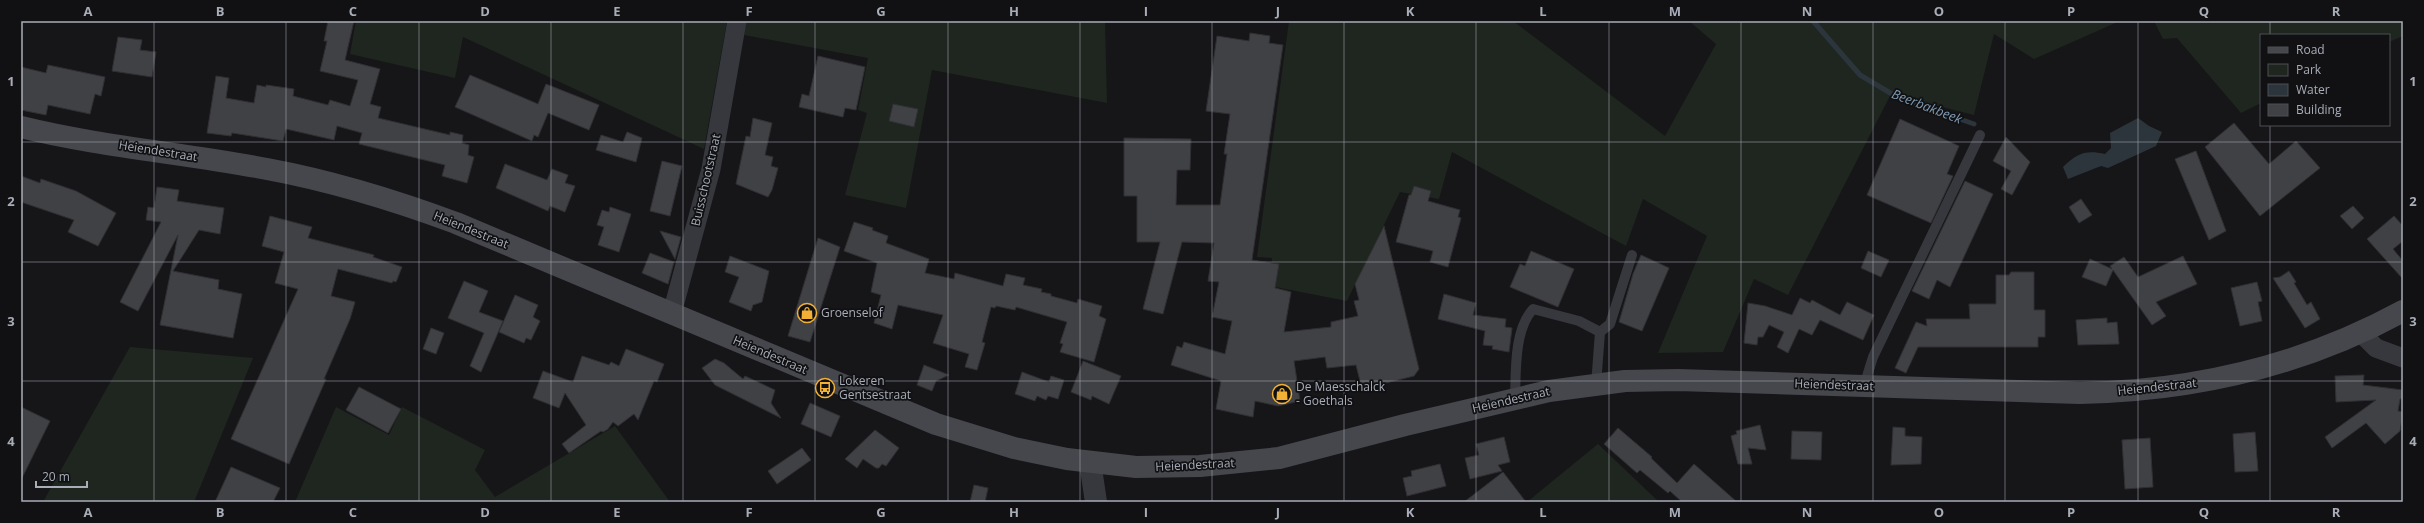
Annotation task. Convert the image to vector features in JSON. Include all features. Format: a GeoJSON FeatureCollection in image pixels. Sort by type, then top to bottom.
{"type":"FeatureCollection","features":[{"type":"Feature","properties":{"kind":"main road","name":"Heiendestraat"},"geometry":{"type":"LineString","coordinates":[[21,127],[83,140],[266,168],[397,201],[456,223],[936,424],[1014,448],[1090,462],[1136,467],[1200,466],[1278,458],[1549,391],[1624,381],[1678,380],[2025,392],[2133,392],[2228,377],[2280,364],[2361,333],[2403,312]]}},
{"type":"Feature","properties":{"kind":"street","name":"Buisschootstraat"},"geometry":{"type":"LineString","coordinates":[[672,313],[711,169],[737,21]]}},
{"type":"Feature","properties":{"kind":"street"},"geometry":{"type":"LineString","coordinates":[[2361,333],[2376,348],[2403,358]]}},
{"type":"Feature","properties":{"kind":"street"},"geometry":{"type":"LineString","coordinates":[[1090,462],[1096,502]]}},
{"type":"Feature","properties":{"kind":"lane"},"geometry":{"type":"LineString","coordinates":[[1864,386],[1873,357],[1980,135]]}},
{"type":"Feature","properties":{"kind":"lane"},"geometry":{"type":"LineString","coordinates":[[1596,384],[1600,332],[1610,324],[1632,255]]}},
{"type":"Feature","properties":{"kind":"lane"},"geometry":{"type":"LineString","coordinates":[[1515,399],[1516,365],[1525,318],[1533,309],[1579,321],[1600,332]]}},
{"type":"Feature","properties":{"kind":"green space"},"geometry":{"type":"Polygon","coordinates":[[[356,21],[727,21],[704,149],[463,37],[455,78],[350,54],[356,21]]]}},
{"type":"Feature","properties":{"kind":"green space"},"geometry":{"type":"Polygon","coordinates":[[[746,21],[1105,21],[1107,103],[932,70],[906,208],[845,195],[867,113],[858,110],[868,58],[744,35],[746,21]]]}},
{"type":"Feature","properties":{"kind":"green space"},"geometry":{"type":"Polygon","coordinates":[[[1289,21],[1513,21],[1665,136],[1716,44],[1689,21],[2120,21],[2034,59],[1994,34],[1974,115],[1891,94],[1788,295],[1754,279],[1723,352],[1658,353],[1707,236],[1643,199],[1626,246],[1452,152],[1439,199],[1400,192],[1347,301],[1270,286],[1272,258],[1257,257],[1289,21]]]}},
{"type":"Feature","properties":{"kind":"green space"},"geometry":{"type":"Polygon","coordinates":[[[2154,21],[2403,21],[2403,36],[2390,42],[2390,34],[2260,34],[2260,104],[2241,113],[2177,38],[2163,39],[2154,21]]]}},
{"type":"Feature","properties":{"kind":"green space"},"geometry":{"type":"Polygon","coordinates":[[[130,347],[253,358],[194,502],[43,502],[130,347]]]}},
{"type":"Feature","properties":{"kind":"green space"},"geometry":{"type":"Polygon","coordinates":[[[336,407],[389,435],[402,407],[485,450],[475,470],[495,497],[615,426],[670,502],[295,502],[336,407]]]}},
{"type":"Feature","properties":{"kind":"green space"},"geometry":{"type":"Polygon","coordinates":[[[1598,444],[1659,502],[1527,502],[1598,444]]]}},
{"type":"Feature","properties":{"kind":"water"},"geometry":{"type":"Polygon","coordinates":[[[2138,118],[2149,126],[2162,132],[2156,146],[2108,168],[2101,166],[2068,179],[2063,167],[2068,162],[2082,154],[2092,152],[2105,154],[2111,148],[2110,133],[2138,118]]]}},
{"type":"Feature","properties":{"kind":"building"},"geometry":{"type":"Polygon","coordinates":[[[328,21],[354,21],[345,60],[380,69],[370,104],[381,107],[378,118],[450,135],[450,132],[463,135],[462,143],[469,145],[468,155],[474,157],[467,183],[442,176],[445,165],[359,144],[362,133],[337,126],[334,140],[286,129],[283,141],[232,133],[231,136],[207,133],[216,76],[229,78],[226,98],[254,103],[257,85],[266,87],[266,85],[294,89],[293,96],[328,105],[330,100],[350,106],[358,80],[320,71],[327,41],[324,41],[328,21]]]}},
{"type":"Feature","properties":{"kind":"building"},"geometry":{"type":"Polygon","coordinates":[[[1250,33],[1270,36],[1269,43],[1283,45],[1252,260],[1279,264],[1275,288],[1291,292],[1284,332],[1331,327],[1331,322],[1358,316],[1354,301],[1359,300],[1355,284],[1384,226],[1419,369],[1414,376],[1362,389],[1356,365],[1327,368],[1325,357],[1294,361],[1300,401],[1278,406],[1255,401],[1253,417],[1216,409],[1221,381],[1171,365],[1177,346],[1182,348],[1184,342],[1225,354],[1232,321],[1212,317],[1219,282],[1208,281],[1214,243],[1182,242],[1163,314],[1143,309],[1160,242],[1137,242],[1137,196],[1124,196],[1124,138],[1191,139],[1190,170],[1177,170],[1176,205],[1220,205],[1227,154],[1224,154],[1230,114],[1206,111],[1217,36],[1249,41],[1250,33]]]}},
{"type":"Feature","properties":{"kind":"building"},"geometry":{"type":"Polygon","coordinates":[[[118,37],[142,40],[140,50],[156,52],[152,77],[112,71],[118,37]]]}},
{"type":"Feature","properties":{"kind":"building"},"geometry":{"type":"Polygon","coordinates":[[[818,56],[865,67],[856,110],[845,108],[843,117],[799,107],[802,94],[809,96],[818,56]]]}},
{"type":"Feature","properties":{"kind":"building"},"geometry":{"type":"Polygon","coordinates":[[[48,65],[105,77],[101,96],[95,94],[90,114],[48,105],[46,115],[21,110],[21,67],[46,73],[48,65]]]}},
{"type":"Feature","properties":{"kind":"building"},"geometry":{"type":"Polygon","coordinates":[[[470,75],[538,104],[546,84],[599,105],[589,130],[548,113],[538,137],[534,135],[532,141],[455,107],[470,75]]]}},
{"type":"Feature","properties":{"kind":"building"},"geometry":{"type":"Polygon","coordinates":[[[893,104],[918,109],[914,127],[889,121],[893,104]]]}},
{"type":"Feature","properties":{"kind":"building"},"geometry":{"type":"Polygon","coordinates":[[[753,118],[772,123],[765,155],[773,157],[771,166],[778,168],[772,190],[768,197],[736,184],[746,136],[750,137],[753,118]]]}},
{"type":"Feature","properties":{"kind":"building"},"geometry":{"type":"Polygon","coordinates":[[[1900,119],[1959,146],[1947,174],[1953,176],[1931,223],[1867,195],[1900,119]]]}},
{"type":"Feature","properties":{"kind":"building"},"geometry":{"type":"Polygon","coordinates":[[[2234,123],[2269,164],[2296,141],[2320,168],[2260,216],[2205,147],[2234,123]]]}},
{"type":"Feature","properties":{"kind":"building"},"geometry":{"type":"Polygon","coordinates":[[[627,132],[642,138],[636,162],[596,150],[601,135],[623,142],[627,132]]]}},
{"type":"Feature","properties":{"kind":"building"},"geometry":{"type":"Polygon","coordinates":[[[2006,137],[2030,162],[2012,195],[2001,189],[2011,171],[1993,161],[2006,137]]]}},
{"type":"Feature","properties":{"kind":"building"},"geometry":{"type":"Polygon","coordinates":[[[2196,151],[2226,231],[2209,240],[2175,159],[2196,151]]]}},
{"type":"Feature","properties":{"kind":"building"},"geometry":{"type":"Polygon","coordinates":[[[662,161],[682,166],[670,216],[650,211],[662,161]]]}},
{"type":"Feature","properties":{"kind":"building"},"geometry":{"type":"Polygon","coordinates":[[[505,164],[547,180],[552,169],[568,175],[565,183],[575,186],[565,212],[550,206],[548,211],[496,188],[505,164]]]}},
{"type":"Feature","properties":{"kind":"building"},"geometry":{"type":"Polygon","coordinates":[[[21,176],[40,183],[41,179],[76,191],[116,213],[98,246],[68,232],[74,220],[21,202],[21,176]]]}},
{"type":"Feature","properties":{"kind":"building"},"geometry":{"type":"Polygon","coordinates":[[[1965,181],[1993,194],[1950,287],[1937,280],[1929,299],[1912,291],[1965,181]]]}},
{"type":"Feature","properties":{"kind":"building"},"geometry":{"type":"Polygon","coordinates":[[[1414,186],[1431,191],[1428,201],[1460,210],[1458,217],[1461,218],[1448,267],[1430,262],[1433,251],[1396,242],[1409,195],[1411,195],[1414,186]]]}},
{"type":"Feature","properties":{"kind":"building"},"geometry":{"type":"Polygon","coordinates":[[[157,187],[179,190],[177,201],[224,208],[220,234],[199,230],[173,271],[219,280],[218,289],[242,294],[233,338],[160,325],[178,235],[138,311],[120,302],[161,222],[146,220],[148,207],[154,208],[157,187]]]}},
{"type":"Feature","properties":{"kind":"building"},"geometry":{"type":"Polygon","coordinates":[[[2081,199],[2092,215],[2079,223],[2069,207],[2081,199]]]}},
{"type":"Feature","properties":{"kind":"building"},"geometry":{"type":"Polygon","coordinates":[[[2353,206],[2364,218],[2352,229],[2340,216],[2353,206]]]}},
{"type":"Feature","properties":{"kind":"building"},"geometry":{"type":"Polygon","coordinates":[[[610,207],[631,214],[619,252],[598,245],[604,227],[597,225],[602,210],[609,212],[610,207]]]}},
{"type":"Feature","properties":{"kind":"building"},"geometry":{"type":"Polygon","coordinates":[[[270,216],[312,227],[308,238],[374,255],[373,257],[402,267],[396,282],[393,281],[392,283],[338,269],[331,296],[355,302],[350,319],[324,379],[326,379],[289,464],[231,439],[298,289],[275,283],[284,252],[262,246],[270,216]]]}},
{"type":"Feature","properties":{"kind":"building"},"geometry":{"type":"Polygon","coordinates":[[[2394,216],[2403,226],[2403,241],[2393,249],[2403,261],[2402,278],[2367,239],[2394,216]]]}},
{"type":"Feature","properties":{"kind":"building"},"geometry":{"type":"Polygon","coordinates":[[[854,222],[873,228],[872,230],[888,236],[886,243],[929,259],[925,273],[954,279],[955,273],[1003,286],[1006,274],[1025,278],[1023,285],[1042,289],[1041,292],[1051,294],[1051,296],[1077,303],[1078,299],[1102,306],[1099,316],[1106,319],[1094,362],[1060,352],[1063,344],[1060,343],[1067,322],[1016,307],[1015,310],[996,306],[995,308],[991,307],[982,342],[985,343],[977,370],[965,367],[969,354],[933,343],[943,315],[898,305],[892,329],[874,323],[881,295],[871,292],[877,263],[844,251],[854,222]]]}},
{"type":"Feature","properties":{"kind":"building"},"geometry":{"type":"Polygon","coordinates":[[[660,231],[681,237],[675,259],[660,231]]]}},
{"type":"Feature","properties":{"kind":"building","name":"Groenselof"},"geometry":{"type":"Polygon","coordinates":[[[818,238],[840,247],[810,342],[788,336],[818,238]]]}},
{"type":"Feature","properties":{"kind":"building"},"geometry":{"type":"Polygon","coordinates":[[[1531,251],[1574,269],[1558,307],[1510,287],[1520,264],[1525,266],[1531,251]]]}},
{"type":"Feature","properties":{"kind":"building"},"geometry":{"type":"Polygon","coordinates":[[[1868,251],[1889,260],[1881,277],[1861,268],[1868,251]]]}},
{"type":"Feature","properties":{"kind":"building"},"geometry":{"type":"Polygon","coordinates":[[[650,253],[674,262],[668,284],[642,273],[650,253]]]}},
{"type":"Feature","properties":{"kind":"building"},"geometry":{"type":"Polygon","coordinates":[[[1641,255],[1669,268],[1642,331],[1619,322],[1633,274],[1641,255]]]}},
{"type":"Feature","properties":{"kind":"building"},"geometry":{"type":"Polygon","coordinates":[[[730,256],[769,271],[762,302],[753,305],[751,311],[729,302],[739,277],[725,272],[730,256]]]}},
{"type":"Feature","properties":{"kind":"building"},"geometry":{"type":"Polygon","coordinates":[[[2183,256],[2197,284],[2156,302],[2166,316],[2152,325],[2113,270],[2106,286],[2082,277],[2090,259],[2112,269],[2110,266],[2124,257],[2138,277],[2183,256]]]}},
{"type":"Feature","properties":{"kind":"building"},"geometry":{"type":"Polygon","coordinates":[[[2289,271],[2307,305],[2311,302],[2320,319],[2305,328],[2273,278],[2280,277],[2289,271]]]}},
{"type":"Feature","properties":{"kind":"building"},"geometry":{"type":"Polygon","coordinates":[[[2011,272],[2034,272],[2034,310],[2045,310],[2045,337],[2038,337],[2038,347],[1918,347],[1906,373],[1895,368],[1916,322],[1927,326],[1926,319],[1970,319],[1969,304],[1996,304],[1996,275],[2009,275],[2011,272]]]}},
{"type":"Feature","properties":{"kind":"building"},"geometry":{"type":"Polygon","coordinates":[[[464,281],[488,291],[479,312],[503,321],[481,372],[470,366],[484,333],[448,318],[464,281]]]}},
{"type":"Feature","properties":{"kind":"building"},"geometry":{"type":"Polygon","coordinates":[[[2257,282],[2262,301],[2258,302],[2262,321],[2240,326],[2231,288],[2257,282]]]}},
{"type":"Feature","properties":{"kind":"building"},"geometry":{"type":"Polygon","coordinates":[[[1444,294],[1476,303],[1473,315],[1506,319],[1505,327],[1512,328],[1509,352],[1492,349],[1493,346],[1483,345],[1485,331],[1438,319],[1444,294]]]}},
{"type":"Feature","properties":{"kind":"building"},"geometry":{"type":"Polygon","coordinates":[[[515,295],[538,305],[533,317],[540,321],[531,340],[526,338],[524,343],[499,332],[515,295]]]}},
{"type":"Feature","properties":{"kind":"building"},"geometry":{"type":"Polygon","coordinates":[[[1800,298],[1810,303],[1812,300],[1840,315],[1847,302],[1874,315],[1863,340],[1820,320],[1812,335],[1799,329],[1788,353],[1777,347],[1784,332],[1769,325],[1763,337],[1758,337],[1757,345],[1744,343],[1748,303],[1765,306],[1792,315],[1800,298]]]}},
{"type":"Feature","properties":{"kind":"building"},"geometry":{"type":"Polygon","coordinates":[[[2107,318],[2107,323],[2117,322],[2119,344],[2078,345],[2076,320],[2107,318]]]}},
{"type":"Feature","properties":{"kind":"building"},"geometry":{"type":"Polygon","coordinates":[[[431,328],[444,333],[436,354],[423,349],[431,328]]]}},
{"type":"Feature","properties":{"kind":"building"},"geometry":{"type":"Polygon","coordinates":[[[626,349],[664,364],[657,382],[654,381],[638,420],[634,414],[618,426],[613,422],[608,429],[603,432],[601,431],[569,453],[562,444],[586,425],[565,393],[559,408],[533,398],[543,371],[573,382],[582,356],[609,365],[611,362],[619,366],[626,349]]]}},
{"type":"Feature","properties":{"kind":"building"},"geometry":{"type":"Polygon","coordinates":[[[715,359],[724,363],[743,379],[745,376],[775,390],[771,403],[781,418],[715,385],[702,368],[715,359]]]}},
{"type":"Feature","properties":{"kind":"building"},"geometry":{"type":"Polygon","coordinates":[[[1083,361],[1121,376],[1109,404],[1092,396],[1091,400],[1071,392],[1083,361]]]}},
{"type":"Feature","properties":{"kind":"building"},"geometry":{"type":"Polygon","coordinates":[[[924,365],[949,375],[936,381],[932,391],[917,385],[924,365]]]}},
{"type":"Feature","properties":{"kind":"building"},"geometry":{"type":"Polygon","coordinates":[[[1022,372],[1049,382],[1051,376],[1064,380],[1058,399],[1048,396],[1046,400],[1037,396],[1035,401],[1015,394],[1022,372]]]}},
{"type":"Feature","properties":{"kind":"building"},"geometry":{"type":"Polygon","coordinates":[[[2364,375],[2363,385],[2403,390],[2403,398],[2400,399],[2398,411],[2403,412],[2400,431],[2385,444],[2366,423],[2332,448],[2325,437],[2376,400],[2336,402],[2335,376],[2364,375]]]}},
{"type":"Feature","properties":{"kind":"building"},"geometry":{"type":"Polygon","coordinates":[[[359,387],[401,409],[388,433],[346,410],[359,387]]]}},
{"type":"Feature","properties":{"kind":"building"},"geometry":{"type":"Polygon","coordinates":[[[810,403],[840,416],[831,437],[801,424],[810,403]]]}},
{"type":"Feature","properties":{"kind":"building"},"geometry":{"type":"Polygon","coordinates":[[[21,407],[50,421],[21,480],[21,407]]]}},
{"type":"Feature","properties":{"kind":"building"},"geometry":{"type":"Polygon","coordinates":[[[1760,425],[1766,450],[1748,448],[1752,464],[1738,464],[1731,436],[1737,434],[1736,431],[1760,425]]]}},
{"type":"Feature","properties":{"kind":"building"},"geometry":{"type":"Polygon","coordinates":[[[1893,427],[1905,428],[1905,436],[1922,437],[1921,464],[1891,465],[1893,427]]]}},
{"type":"Feature","properties":{"kind":"building"},"geometry":{"type":"Polygon","coordinates":[[[1618,428],[1652,457],[1651,458],[1677,483],[1694,464],[1737,502],[1682,502],[1670,491],[1668,493],[1640,470],[1637,473],[1604,444],[1618,428]]]}},
{"type":"Feature","properties":{"kind":"building"},"geometry":{"type":"Polygon","coordinates":[[[875,430],[899,448],[886,466],[882,464],[879,468],[876,468],[863,459],[857,468],[845,459],[875,430]]]}},
{"type":"Feature","properties":{"kind":"building"},"geometry":{"type":"Polygon","coordinates":[[[1792,431],[1822,432],[1821,460],[1791,459],[1792,431]]]}},
{"type":"Feature","properties":{"kind":"building"},"geometry":{"type":"Polygon","coordinates":[[[2255,432],[2258,471],[2235,472],[2233,434],[2255,432]]]}},
{"type":"Feature","properties":{"kind":"building"},"geometry":{"type":"Polygon","coordinates":[[[1504,437],[1510,462],[1498,465],[1502,471],[1470,479],[1465,458],[1479,455],[1476,444],[1504,437]]]}},
{"type":"Feature","properties":{"kind":"building"},"geometry":{"type":"Polygon","coordinates":[[[2150,438],[2153,487],[2125,489],[2122,440],[2150,438]]]}},
{"type":"Feature","properties":{"kind":"building"},"geometry":{"type":"Polygon","coordinates":[[[802,448],[811,460],[777,484],[768,471],[802,448]]]}},
{"type":"Feature","properties":{"kind":"building"},"geometry":{"type":"Polygon","coordinates":[[[1440,464],[1446,486],[1407,496],[1403,478],[1412,476],[1411,471],[1440,464]]]}},
{"type":"Feature","properties":{"kind":"building"},"geometry":{"type":"Polygon","coordinates":[[[231,467],[280,488],[273,502],[215,502],[231,467]]]}},
{"type":"Feature","properties":{"kind":"building"},"geometry":{"type":"Polygon","coordinates":[[[1503,472],[1526,502],[1464,502],[1503,472]]]}},
{"type":"Feature","properties":{"kind":"building"},"geometry":{"type":"Polygon","coordinates":[[[974,485],[988,488],[985,502],[970,502],[974,485]]]}},
{"type":"Feature","properties":{"kind":"waterway","name":"Beerbakbeek"},"geometry":{"type":"LineString","coordinates":[[1813,21],[1860,75],[1897,97],[1974,124]]}},
{"type":"Feature","properties":{"kind":"place","name":"Groenselof"},"geometry":{"type":"Point","coordinates":[807,313]}},
{"type":"Feature","properties":{"kind":"place","name":"Lokeren Gentsestraat"},"geometry":{"type":"Point","coordinates":[825,388]}},
{"type":"Feature","properties":{"kind":"place","name":"De Maesschalck - Goethals"},"geometry":{"type":"Point","coordinates":[1282,394]}}]}
